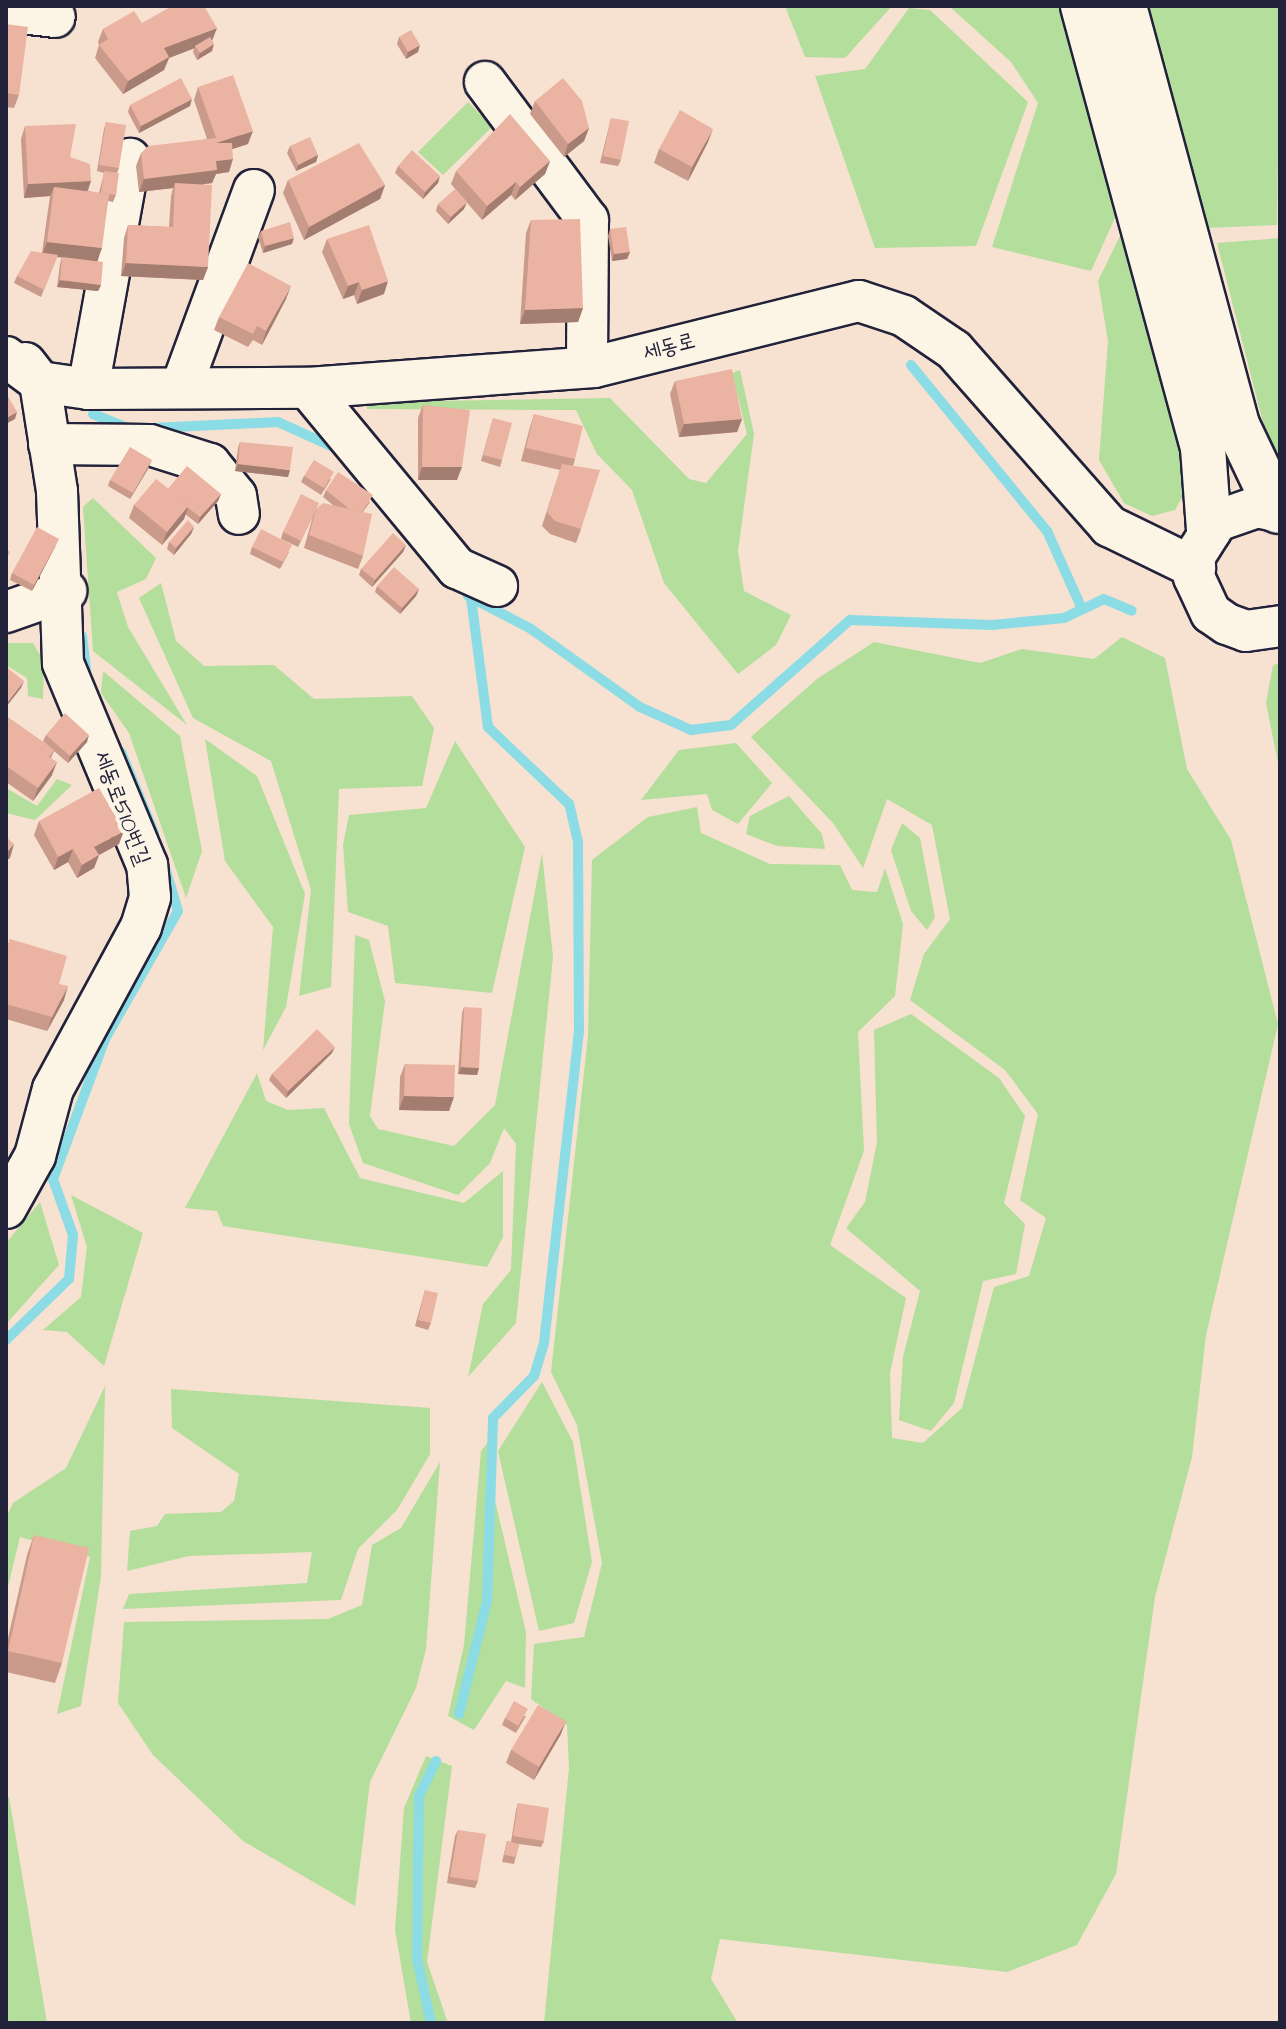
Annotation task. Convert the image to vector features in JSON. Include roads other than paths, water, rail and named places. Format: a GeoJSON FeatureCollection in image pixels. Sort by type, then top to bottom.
{"type":"FeatureCollection","features":[{"type":"Feature","properties":{"kind":"highway"},"geometry":{"type":"LineString","coordinates":[[1083,6],[1203,448],[1202,549]]}},
{"type":"Feature","properties":{"kind":"highway"},"geometry":{"type":"LineString","coordinates":[[1124,6],[1237,425],[1279,511]]}},
{"type":"Feature","properties":{"kind":"street"},"geometry":{"type":"LineString","coordinates":[[6,11],[55,17]]}},
{"type":"Feature","properties":{"kind":"street"},"geometry":{"type":"LineString","coordinates":[[485,82],[588,220],[587,367]]}},
{"type":"Feature","properties":{"kind":"street"},"geometry":{"type":"LineString","coordinates":[[88,389],[130,159]]}},
{"type":"Feature","properties":{"kind":"street"},"geometry":{"type":"LineString","coordinates":[[181,388],[254,190]]}},
{"type":"Feature","properties":{"kind":"street","name":"세동로"},"geometry":{"type":"LineString","coordinates":[[6,357],[40,382],[88,389],[308,388],[587,367],[859,301],[904,316],[954,350],[1109,526],[1202,549]]}},
{"type":"Feature","properties":{"kind":"street"},"geometry":{"type":"LineString","coordinates":[[6,337],[40,382]]}},
{"type":"Feature","properties":{"kind":"street","name":"세동로510번길"},"geometry":{"type":"LineString","coordinates":[[6,1208],[35,1156],[53,1089],[141,927],[150,897],[147,865],[63,663],[66,591],[40,382]]}},
{"type":"Feature","properties":{"kind":"street"},"geometry":{"type":"LineString","coordinates":[[308,388],[457,568],[497,586]]}},
{"type":"Feature","properties":{"kind":"street"},"geometry":{"type":"LineString","coordinates":[[49,444],[150,445],[210,464],[236,496],[239,514]]}},
{"type":"Feature","properties":{"kind":"street"},"geometry":{"type":"LineString","coordinates":[[1279,511],[1236,511],[1202,549],[1200,596],[1227,624],[1246,631],[1280,626]]}},
{"type":"Feature","properties":{"kind":"street"},"geometry":{"type":"LineString","coordinates":[[6,612],[66,591]]}},
{"type":"Feature","properties":{"kind":"waterway"},"geometry":{"type":"LineString","coordinates":[[911,365],[1047,531],[1082,609]]}},
{"type":"Feature","properties":{"kind":"waterway"},"geometry":{"type":"LineString","coordinates":[[93,414],[128,428]]}},
{"type":"Feature","properties":{"kind":"waterway"},"geometry":{"type":"LineString","coordinates":[[152,428],[278,422],[333,447]]}},
{"type":"Feature","properties":{"kind":"waterway"},"geometry":{"type":"LineString","coordinates":[[468,596],[531,629],[640,707],[691,730],[731,725],[850,620],[992,625],[1064,618],[1104,599],[1132,611]]}},
{"type":"Feature","properties":{"kind":"waterway"},"geometry":{"type":"LineString","coordinates":[[459,1714],[487,1601],[493,1418],[534,1376],[544,1343],[579,1032],[578,842],[569,804],[488,727],[471,598]]}},
{"type":"Feature","properties":{"kind":"waterway"},"geometry":{"type":"LineString","coordinates":[[82,636],[86,671]]}},
{"type":"Feature","properties":{"kind":"waterway"},"geometry":{"type":"LineString","coordinates":[[121,752],[154,833]]}},
{"type":"Feature","properties":{"kind":"waterway"},"geometry":{"type":"LineString","coordinates":[[6,1340],[69,1279],[73,1235],[53,1179],[105,1039],[178,911],[166,871]]}},
{"type":"Feature","properties":{"kind":"waterway"},"geometry":{"type":"LineString","coordinates":[[431,2023],[417,1959],[419,1796],[436,1761]]}}]}
